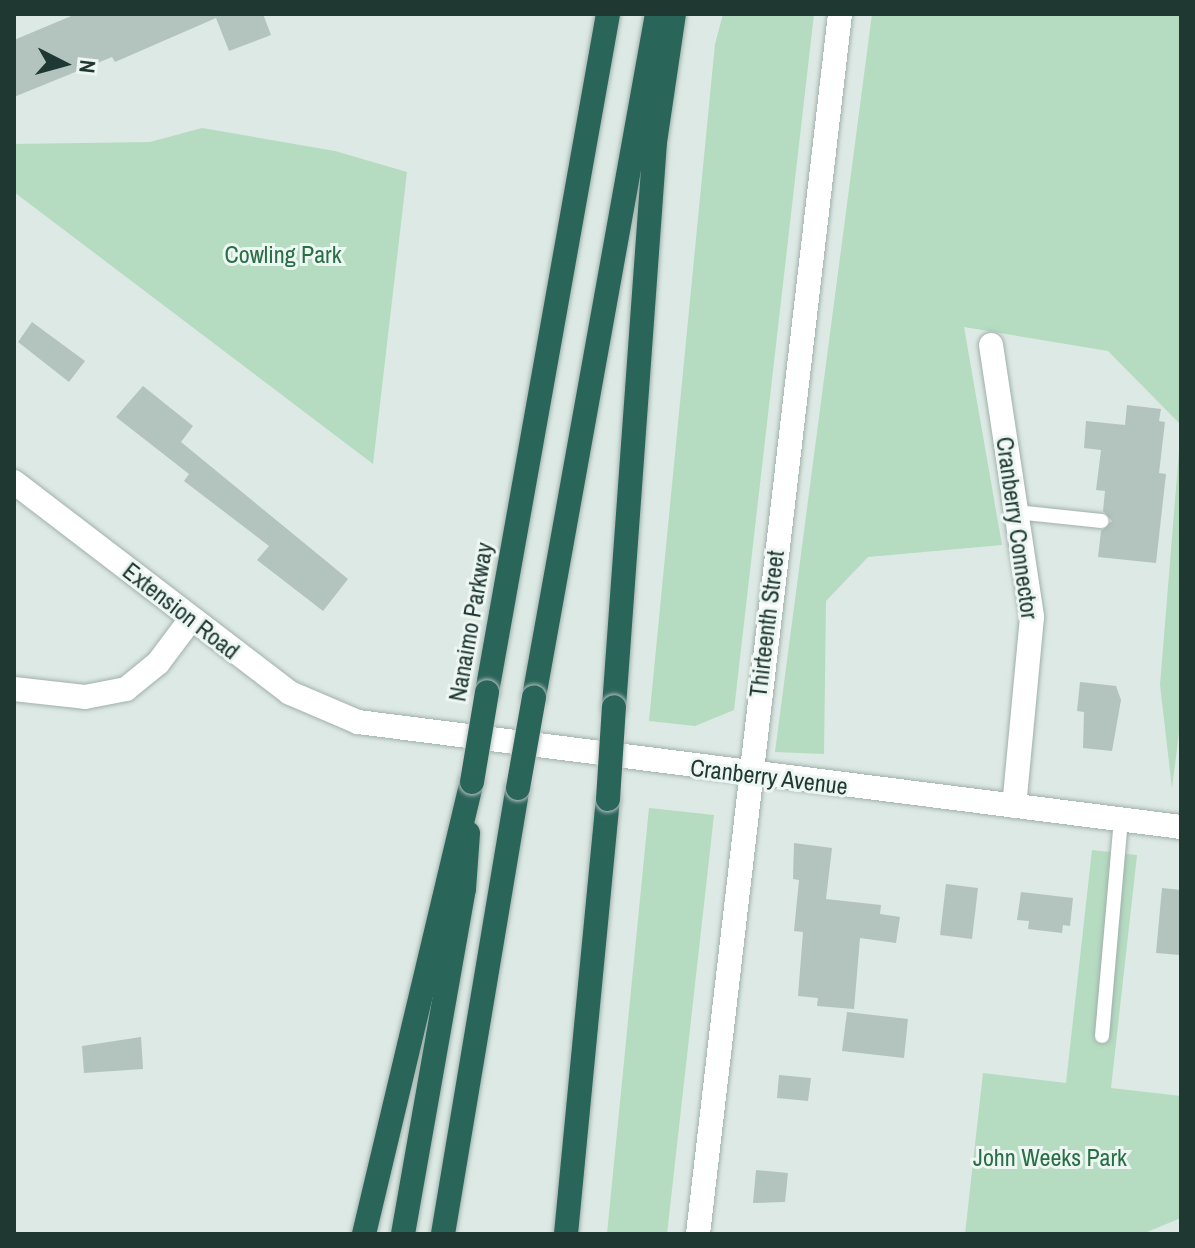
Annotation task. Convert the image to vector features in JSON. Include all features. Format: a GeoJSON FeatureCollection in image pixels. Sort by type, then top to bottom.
{"type":"FeatureCollection","features":[{"type":"Feature","properties":{"kind":"highway","name":"Nanaimo Parkway"},"geometry":{"type":"LineString","coordinates":[[364,1234],[447,869],[472,782],[608,14]]}},
{"type":"Feature","properties":{"kind":"highway"},"geometry":{"type":"LineString","coordinates":[[443,1234],[518,788],[657,14]]}},
{"type":"Feature","properties":{"kind":"highway"},"geometry":{"type":"LineString","coordinates":[[566,1234],[608,799],[655,142],[674,14]]}},
{"type":"Feature","properties":{"kind":"highway"},"geometry":{"type":"LineString","coordinates":[[403,1234],[464,889],[472,782]]}},
{"type":"Feature","properties":{"kind":"street","name":"Thirteenth Street"},"geometry":{"type":"LineString","coordinates":[[698,1234],[748,775],[840,14]]}},
{"type":"Feature","properties":{"kind":"street","name":"Cranberry Connector"},"geometry":{"type":"LineString","coordinates":[[991,345],[1032,617],[1014,806]]}},
{"type":"Feature","properties":{"kind":"street","name":"Extension Road"},"geometry":{"type":"LineString","coordinates":[[14,482],[290,693],[358,722]]}},
{"type":"Feature","properties":{"kind":"street"},"geometry":{"type":"LineString","coordinates":[[14,689],[85,697],[126,689],[158,663],[191,619]]}},
{"type":"Feature","properties":{"kind":"street","name":"Cranberry Avenue"},"geometry":{"type":"LineString","coordinates":[[358,722],[748,775],[1181,827]]}},
{"type":"Feature","properties":{"kind":"lane"},"geometry":{"type":"LineString","coordinates":[[1016,512],[1102,521]]}},
{"type":"Feature","properties":{"kind":"lane"},"geometry":{"type":"LineString","coordinates":[[1102,1036],[1121,819]]}},
{"type":"Feature","properties":{"kind":"green space"},"geometry":{"type":"Polygon","coordinates":[[[723,14],[814,14],[734,710],[695,726],[649,721],[715,44],[723,14]]]}},
{"type":"Feature","properties":{"kind":"green space"},"geometry":{"type":"Polygon","coordinates":[[[872,14],[1181,14],[1181,425],[1108,351],[964,327],[1002,545],[868,557],[826,601],[824,754],[775,752],[872,14]]]}},
{"type":"Feature","properties":{"kind":"green space","name":"Cowling Park"},"geometry":{"type":"Polygon","coordinates":[[[202,128],[335,151],[407,172],[373,464],[14,192],[14,144],[150,142],[202,128]]]}},
{"type":"Feature","properties":{"kind":"green space"},"geometry":{"type":"Polygon","coordinates":[[[1181,427],[1181,717],[1172,788],[1160,685],[1181,427]]]}},
{"type":"Feature","properties":{"kind":"green space"},"geometry":{"type":"Polygon","coordinates":[[[649,808],[714,815],[667,1234],[607,1234],[649,808]]]}},
{"type":"Feature","properties":{"kind":"green space","name":"John Weeks Park"},"geometry":{"type":"Polygon","coordinates":[[[1092,850],[1137,855],[1111,1088],[1181,1096],[1181,1218],[1142,1234],[965,1234],[983,1073],[1066,1083],[1092,850]]]}},
{"type":"Feature","properties":{"kind":"building"},"geometry":{"type":"Polygon","coordinates":[[[76,14],[263,14],[271,35],[229,51],[216,18],[115,62],[112,57],[14,97],[14,40],[76,14]]]}},
{"type":"Feature","properties":{"kind":"building"},"geometry":{"type":"Polygon","coordinates":[[[32,322],[85,361],[69,382],[18,342],[32,322]]]}},
{"type":"Feature","properties":{"kind":"building"},"geometry":{"type":"Polygon","coordinates":[[[143,386],[193,426],[181,442],[348,579],[323,611],[257,560],[269,546],[184,481],[189,474],[116,417],[143,386]]]}},
{"type":"Feature","properties":{"kind":"building"},"geometry":{"type":"Polygon","coordinates":[[[1127,405],[1161,409],[1159,421],[1165,422],[1159,473],[1166,474],[1156,563],[1098,557],[1101,531],[1112,521],[1103,511],[1105,491],[1096,490],[1101,450],[1084,448],[1086,421],[1125,425],[1127,405]]]}},
{"type":"Feature","properties":{"kind":"building"},"geometry":{"type":"Polygon","coordinates":[[[1080,682],[1116,686],[1121,700],[1112,751],[1083,748],[1084,712],[1077,711],[1080,682]]]}},
{"type":"Feature","properties":{"kind":"building"},"geometry":{"type":"Polygon","coordinates":[[[794,843],[832,848],[826,899],[881,905],[880,914],[900,917],[896,943],[860,938],[854,1009],[817,1006],[818,998],[798,996],[803,932],[794,931],[799,880],[793,879],[794,843]]]}},
{"type":"Feature","properties":{"kind":"building"},"geometry":{"type":"Polygon","coordinates":[[[946,884],[978,888],[972,939],[940,935],[946,884]]]}},
{"type":"Feature","properties":{"kind":"building"},"geometry":{"type":"Polygon","coordinates":[[[1162,888],[1181,890],[1180,955],[1156,953],[1162,888]]]}},
{"type":"Feature","properties":{"kind":"building"},"geometry":{"type":"Polygon","coordinates":[[[1021,892],[1073,898],[1070,926],[1063,925],[1062,933],[1028,929],[1029,921],[1017,920],[1021,892]]]}},
{"type":"Feature","properties":{"kind":"building"},"geometry":{"type":"Polygon","coordinates":[[[847,1012],[908,1019],[904,1058],[842,1051],[847,1012]]]}},
{"type":"Feature","properties":{"kind":"building"},"geometry":{"type":"Polygon","coordinates":[[[141,1037],[143,1069],[84,1073],[82,1046],[141,1037]]]}},
{"type":"Feature","properties":{"kind":"building"},"geometry":{"type":"Polygon","coordinates":[[[779,1075],[811,1078],[808,1101],[777,1098],[779,1075]]]}},
{"type":"Feature","properties":{"kind":"building"},"geometry":{"type":"Polygon","coordinates":[[[756,1170],[788,1173],[785,1202],[753,1203],[756,1170]]]}}]}
